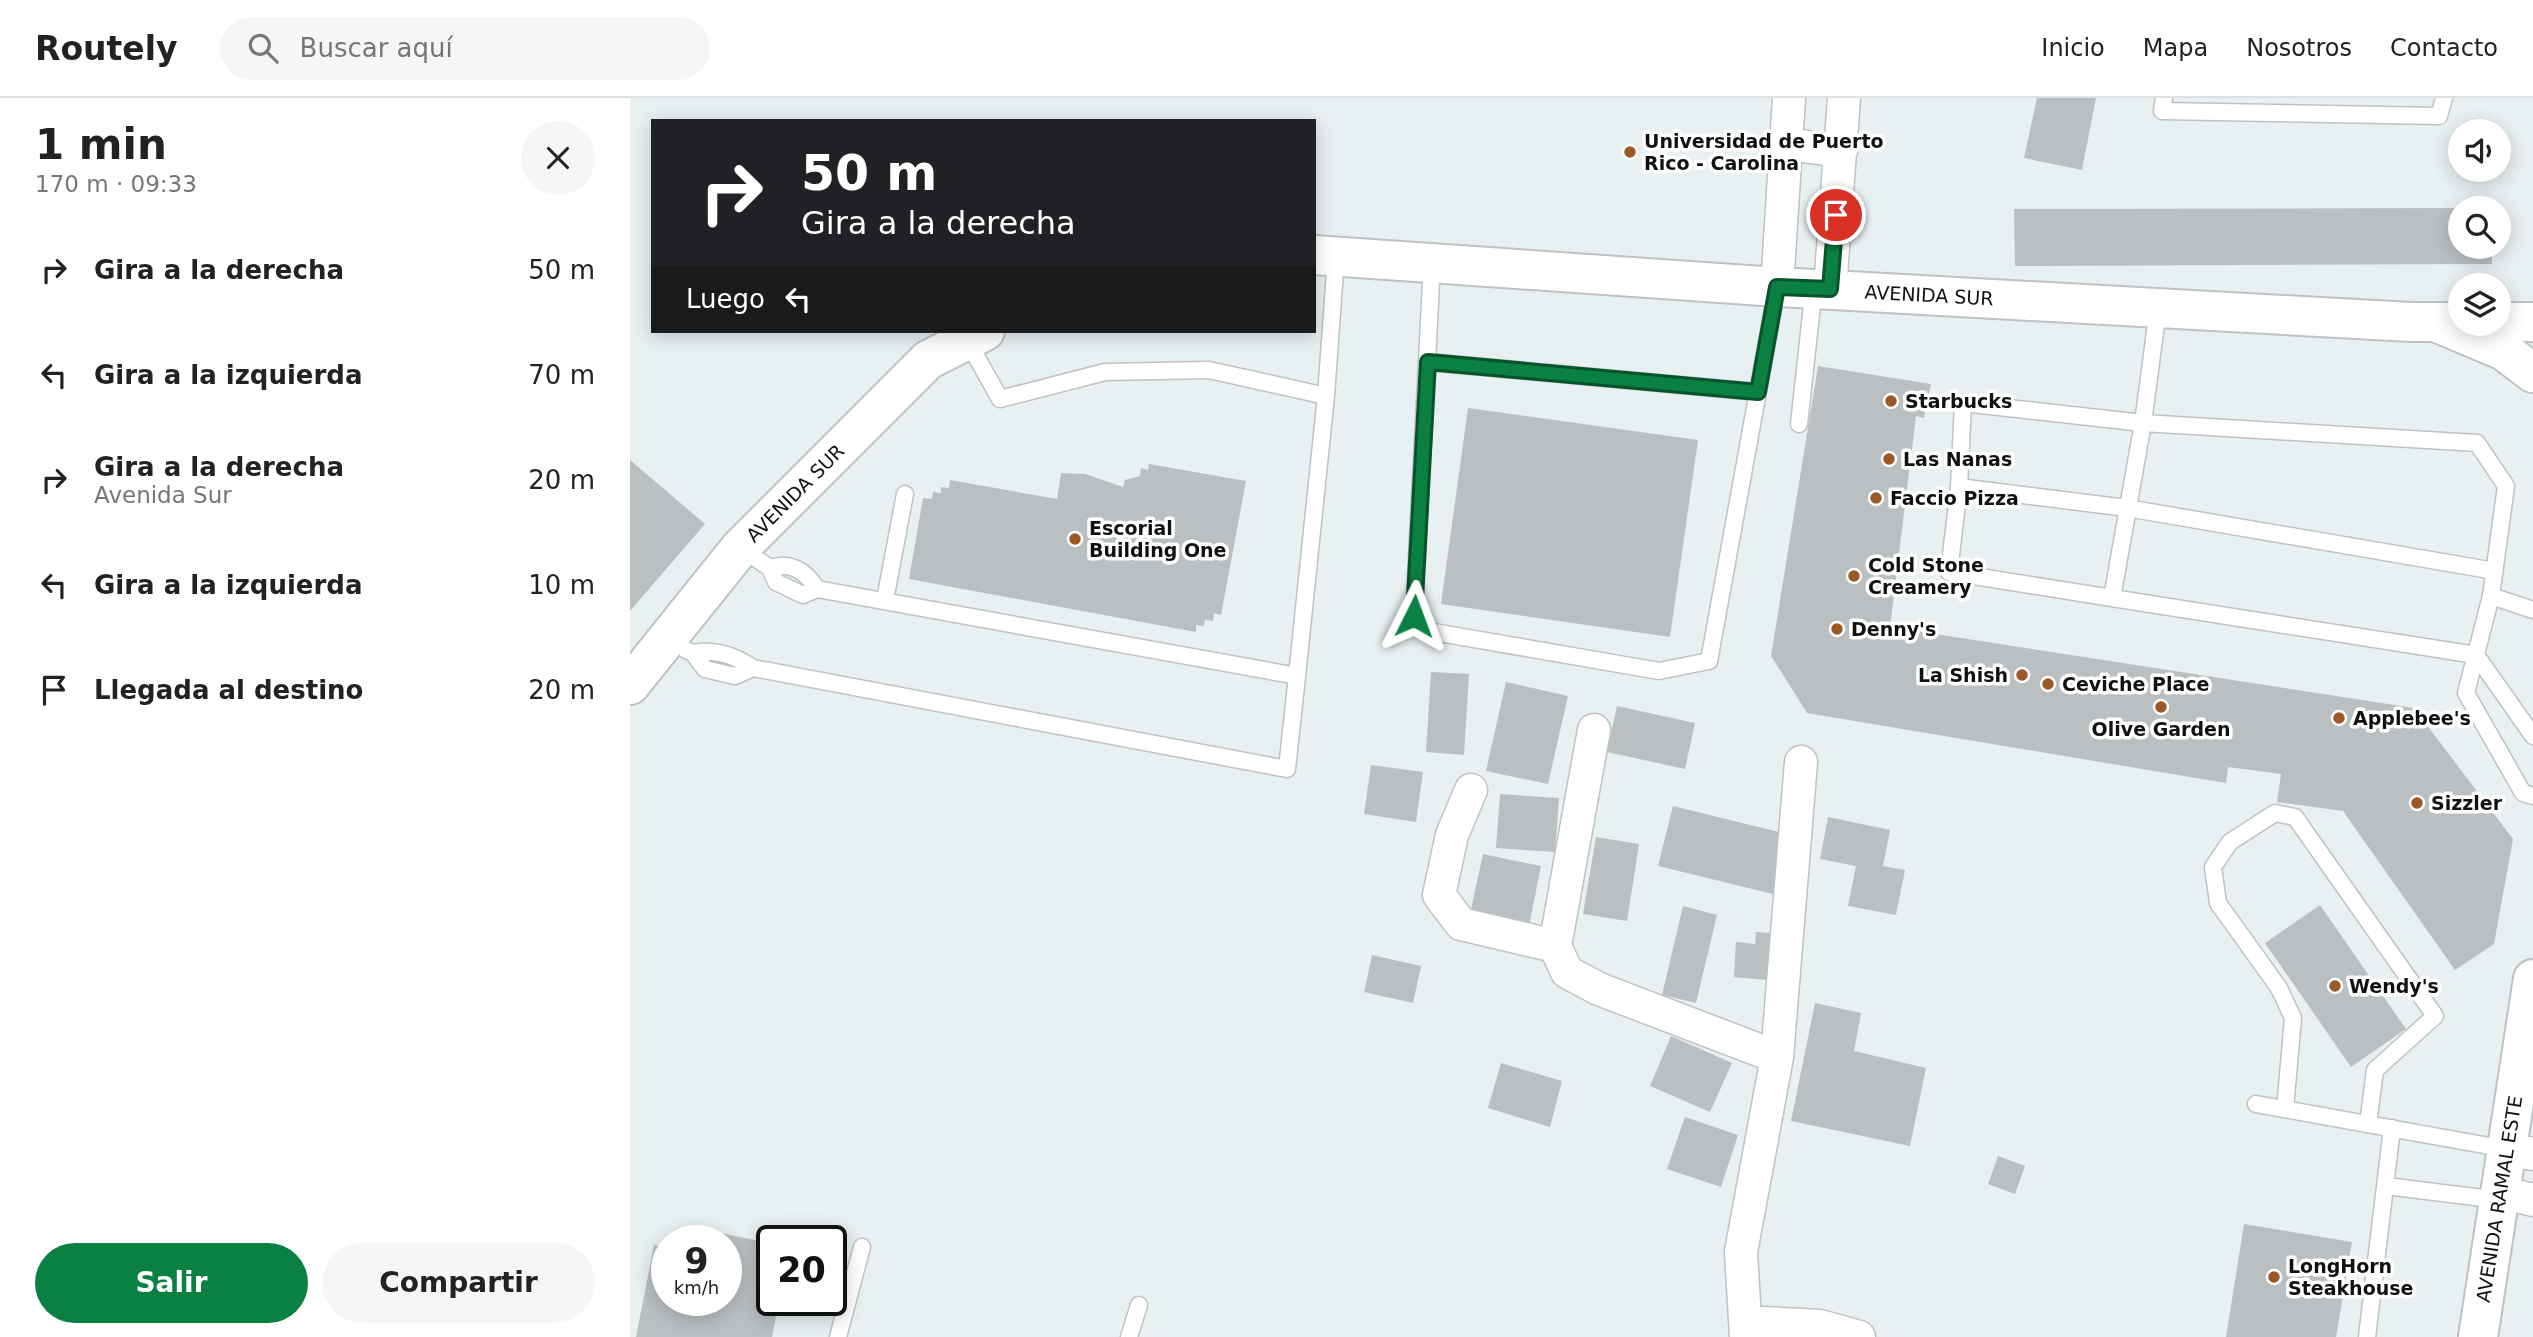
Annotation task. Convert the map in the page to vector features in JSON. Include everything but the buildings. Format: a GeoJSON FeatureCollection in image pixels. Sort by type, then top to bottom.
{"type":"FeatureCollection","features":[{"type":"Feature","properties":{"kind":"street"},"geometry":{"type":"LineString","coordinates":[[1777,287],[1789,98]]}},
{"type":"Feature","properties":{"kind":"street"},"geometry":{"type":"LineString","coordinates":[[1822,288],[1840,151],[1844,98]]}},
{"type":"Feature","properties":{"kind":"street"},"geometry":{"type":"LineString","coordinates":[[1786,144],[1840,151]]}},
{"type":"Feature","properties":{"kind":"street","name":"AVENIDA SUR"},"geometry":{"type":"LineString","coordinates":[[1325,256],[1777,287],[2158,309],[2448,322]]}},
{"type":"Feature","properties":{"kind":"street"},"geometry":{"type":"LineString","coordinates":[[2511,322],[2533,322]]}},
{"type":"Feature","properties":{"kind":"street","name":"AVENIDA SUR"},"geometry":{"type":"LineString","coordinates":[[630,685],[679,647],[928,360],[976,335]]}},
{"type":"Feature","properties":{"kind":"street"},"geometry":{"type":"LineString","coordinates":[[2475,336],[2504,351],[2533,373]]}},
{"type":"Feature","properties":{"kind":"street"},"geometry":{"type":"LineString","coordinates":[[1594,730],[1555,946],[1567,972],[1599,989],[1777,1057]]}},
{"type":"Feature","properties":{"kind":"street"},"geometry":{"type":"LineString","coordinates":[[1801,762],[1777,1057],[1741,1252],[1745,1329],[1820,1326],[1859,1337]]}},
{"type":"Feature","properties":{"kind":"street"},"geometry":{"type":"LineString","coordinates":[[1471,790],[1452,835],[1438,895],[1461,924],[1555,946]]}},
{"type":"Feature","properties":{"kind":"street","name":"AVENIDA RAMAL ESTE"},"geometry":{"type":"LineString","coordinates":[[2478,1337],[2519,1151],[2533,979]]}},
{"type":"Feature","properties":{"kind":"lane"},"geometry":{"type":"LineString","coordinates":[[2164,98],[2162,111],[2439,116],[2444,98]]}},
{"type":"Feature","properties":{"kind":"lane"},"geometry":{"type":"LineString","coordinates":[[679,647],[736,656],[752,668],[1287,769],[1326,396],[1325,256]]}},
{"type":"Feature","properties":{"kind":"lane"},"geometry":{"type":"LineString","coordinates":[[1432,263],[1414,616],[1422,630],[1659,671],[1709,661],[1777,287]]}},
{"type":"Feature","properties":{"kind":"lane"},"geometry":{"type":"LineString","coordinates":[[1799,424],[1822,288]]}},
{"type":"Feature","properties":{"kind":"lane"},"geometry":{"type":"LineString","coordinates":[[2112,598],[2143,423],[2158,309]]}},
{"type":"Feature","properties":{"kind":"lane"},"geometry":{"type":"LineString","coordinates":[[976,335],[1000,399],[1105,372],[1209,370],[1326,396]]}},
{"type":"Feature","properties":{"kind":"lane"},"geometry":{"type":"LineString","coordinates":[[1428,362],[1758,392]]}},
{"type":"Feature","properties":{"kind":"lane"},"geometry":{"type":"LineString","coordinates":[[2533,736],[2476,655],[1949,572],[1959,487],[1963,403],[2143,423],[2477,443],[2506,486],[2491,596],[2476,655],[2466,693],[2524,793],[2533,796]]}},
{"type":"Feature","properties":{"kind":"lane"},"geometry":{"type":"LineString","coordinates":[[1959,487],[2127,508],[2495,571]]}},
{"type":"Feature","properties":{"kind":"lane"},"geometry":{"type":"LineString","coordinates":[[885,600],[905,494]]}},
{"type":"Feature","properties":{"kind":"lane"},"geometry":{"type":"LineString","coordinates":[[755,558],[776,582],[803,595],[817,589],[885,600],[1297,676]]}},
{"type":"Feature","properties":{"kind":"lane"},"geometry":{"type":"LineString","coordinates":[[2491,596],[2533,610]]}},
{"type":"Feature","properties":{"kind":"lane"},"geometry":{"type":"LineString","coordinates":[[2285,1109],[2293,1018],[2279,988],[2218,903],[2213,867],[2230,842],[2275,813],[2295,817],[2435,1016],[2375,1070],[2368,1124]]}},
{"type":"Feature","properties":{"kind":"lane"},"geometry":{"type":"LineString","coordinates":[[2256,1104],[2519,1151]]}},
{"type":"Feature","properties":{"kind":"lane"},"geometry":{"type":"LineString","coordinates":[[2367,1337],[2392,1128]]}},
{"type":"Feature","properties":{"kind":"lane"},"geometry":{"type":"LineString","coordinates":[[2386,1186],[2510,1197]]}},
{"type":"Feature","properties":{"kind":"lane"},"geometry":{"type":"LineString","coordinates":[[838,1337],[862,1247]]}},
{"type":"Feature","properties":{"kind":"lane"},"geometry":{"type":"LineString","coordinates":[[1129,1337],[1139,1305]]}},
{"type":"Feature","properties":{"kind":"place","name":"Universidad de Puerto Rico - Carolina"},"geometry":{"type":"Point","coordinates":[1630,152]}},
{"type":"Feature","properties":{"kind":"place","name":"Starbucks"},"geometry":{"type":"Point","coordinates":[1891,401]}},
{"type":"Feature","properties":{"kind":"place","name":"Las Nanas"},"geometry":{"type":"Point","coordinates":[1889,459]}},
{"type":"Feature","properties":{"kind":"place","name":"Faccio Pizza"},"geometry":{"type":"Point","coordinates":[1876,498]}},
{"type":"Feature","properties":{"kind":"place","name":"Escorial Building One"},"geometry":{"type":"Point","coordinates":[1075,539]}},
{"type":"Feature","properties":{"kind":"place","name":"Cold Stone Creamery"},"geometry":{"type":"Point","coordinates":[1854,576]}},
{"type":"Feature","properties":{"kind":"place","name":"Denny's"},"geometry":{"type":"Point","coordinates":[1837,629]}},
{"type":"Feature","properties":{"kind":"place","name":"La Shish"},"geometry":{"type":"Point","coordinates":[2022,675]}},
{"type":"Feature","properties":{"kind":"place","name":"Ceviche Place"},"geometry":{"type":"Point","coordinates":[2048,684]}},
{"type":"Feature","properties":{"kind":"place","name":"Olive Garden"},"geometry":{"type":"Point","coordinates":[2161,707]}},
{"type":"Feature","properties":{"kind":"place","name":"Applebee's"},"geometry":{"type":"Point","coordinates":[2339,718]}},
{"type":"Feature","properties":{"kind":"place","name":"Sizzler"},"geometry":{"type":"Point","coordinates":[2417,803]}},
{"type":"Feature","properties":{"kind":"place","name":"Wendy's"},"geometry":{"type":"Point","coordinates":[2335,986]}},
{"type":"Feature","properties":{"kind":"place","name":"LongHorn Steakhouse"},"geometry":{"type":"Point","coordinates":[2274,1277]}},
{"type":"Feature","properties":{"kind":"route"},"geometry":{"type":"LineString","coordinates":[[1414,616],[1428,362],[1758,392],[1777,287],[1830,289],[1836,215]]}}]}
